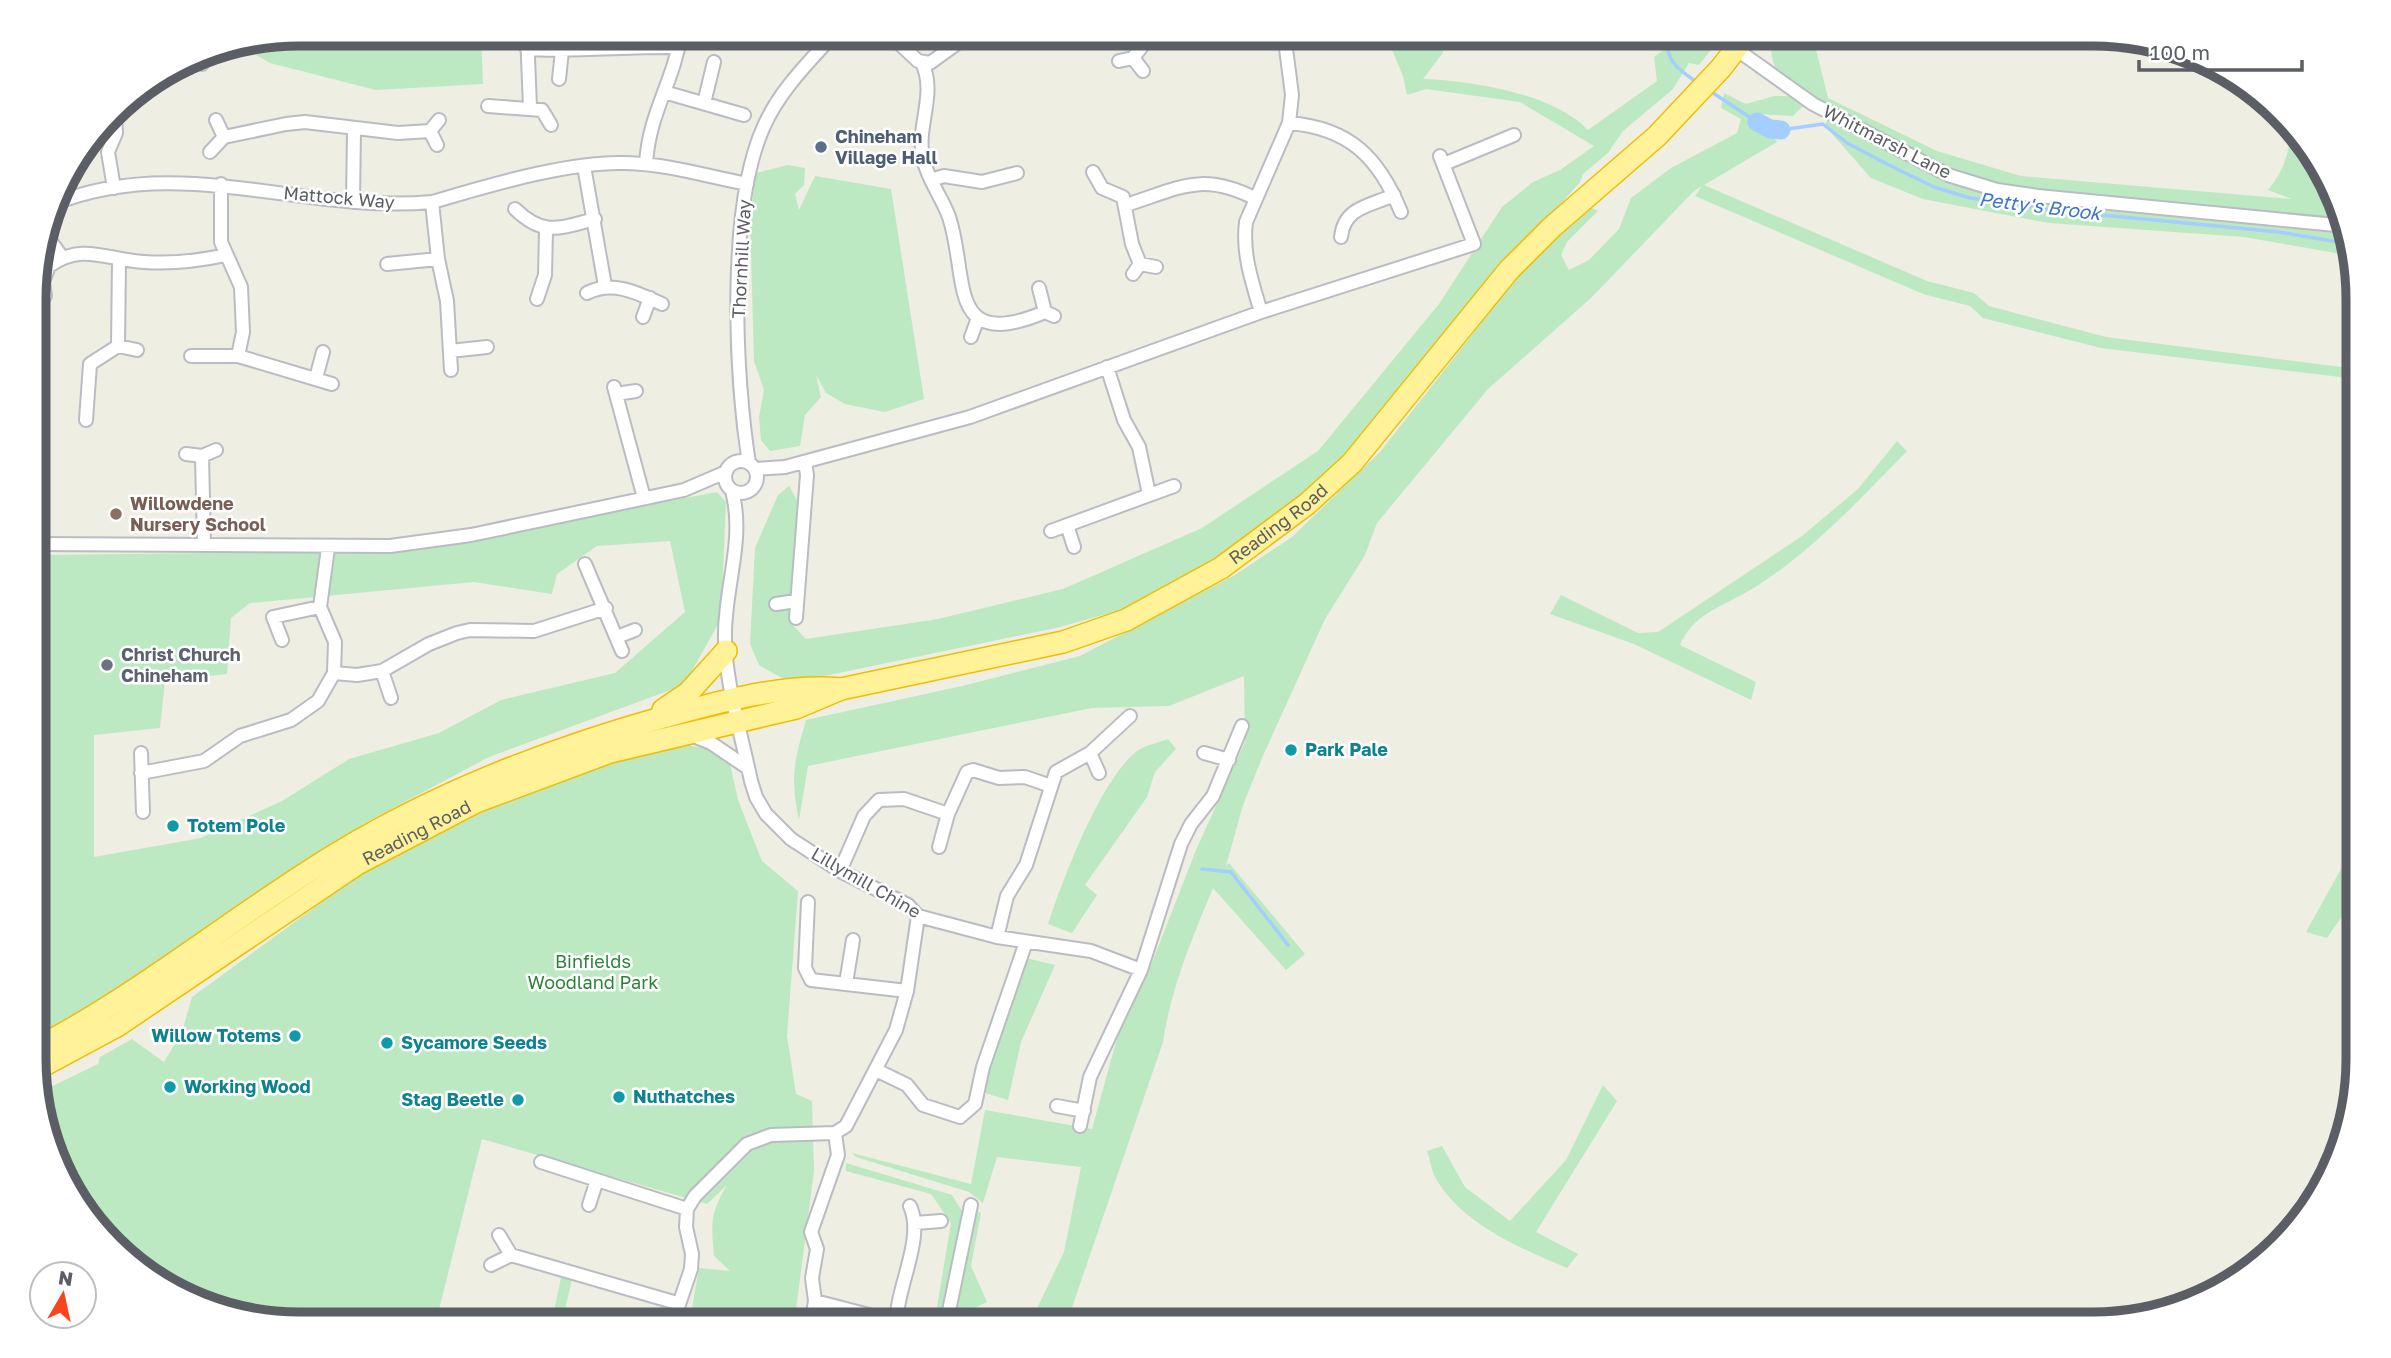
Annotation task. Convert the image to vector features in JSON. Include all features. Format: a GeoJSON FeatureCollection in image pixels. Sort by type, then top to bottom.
{"type":"FeatureCollection","features":[{"type":"Feature","properties":{"kind":"highway","name":"Reading Road"},"geometry":{"type":"LineString","coordinates":[[46,1065],[117,1026],[357,864],[445,816],[576,763],[805,706],[841,689],[1063,642],[1126,620],[1221,568],[1307,504],[1352,463],[1403,404],[1490,291],[1552,227],[1657,135],[1700,92],[1738,46]]}},
{"type":"Feature","properties":{"kind":"highway"},"geometry":{"type":"LineString","coordinates":[[623,728],[682,698],[726,651]]}},
{"type":"Feature","properties":{"kind":"highway","name":"Reading Road"},"geometry":{"type":"LineString","coordinates":[[46,1043],[130,994],[302,876],[381,828],[484,778],[623,728],[810,685],[841,689]]}},
{"type":"Feature","properties":{"kind":"highway"},"geometry":{"type":"LineString","coordinates":[[623,728],[656,729],[724,715],[740,723]]}},
{"type":"Feature","properties":{"kind":"street"},"geometry":{"type":"LineString","coordinates":[[527,46],[530,107]]}},
{"type":"Feature","properties":{"kind":"street"},"geometry":{"type":"LineString","coordinates":[[546,46],[562,51],[590,46]]}},
{"type":"Feature","properties":{"kind":"street"},"geometry":{"type":"LineString","coordinates":[[646,164],[648,136],[678,46]]}},
{"type":"Feature","properties":{"kind":"street","name":"Thornhill Way"},"geometry":{"type":"LineString","coordinates":[[754,476],[743,428],[738,310],[742,211],[753,153],[771,111],[824,46]]}},
{"type":"Feature","properties":{"kind":"street"},"geometry":{"type":"LineString","coordinates":[[903,46],[922,62],[926,71],[927,113],[923,158],[949,217],[961,292],[966,304],[978,318],[991,323],[1022,322],[1050,314],[1039,288]]}},
{"type":"Feature","properties":{"kind":"street"},"geometry":{"type":"LineString","coordinates":[[922,62],[930,63],[955,46]]}},
{"type":"Feature","properties":{"kind":"street"},"geometry":{"type":"LineString","coordinates":[[1119,61],[1133,58],[1142,46]]}},
{"type":"Feature","properties":{"kind":"street"},"geometry":{"type":"LineString","coordinates":[[1261,312],[1245,254],[1244,234],[1289,122],[1292,95],[1286,46]]}},
{"type":"Feature","properties":{"kind":"street","name":"Whitmarsh Lane"},"geometry":{"type":"LineString","coordinates":[[1748,46],[1813,104],[1948,175],[1997,190],[2334,225]]}},
{"type":"Feature","properties":{"kind":"street"},"geometry":{"type":"LineString","coordinates":[[559,79],[562,51]]}},
{"type":"Feature","properties":{"kind":"street"},"geometry":{"type":"LineString","coordinates":[[1133,58],[1143,71]]}},
{"type":"Feature","properties":{"kind":"street"},"geometry":{"type":"LineString","coordinates":[[704,103],[713,62]]}},
{"type":"Feature","properties":{"kind":"street"},"geometry":{"type":"LineString","coordinates":[[664,92],[744,115]]}},
{"type":"Feature","properties":{"kind":"street"},"geometry":{"type":"LineString","coordinates":[[488,106],[530,107],[542,110],[551,125]]}},
{"type":"Feature","properties":{"kind":"street"},"geometry":{"type":"LineString","coordinates":[[216,120],[224,137]]}},
{"type":"Feature","properties":{"kind":"street"},"geometry":{"type":"LineString","coordinates":[[210,152],[224,137],[305,122],[354,130],[398,133],[435,126],[438,145]]}},
{"type":"Feature","properties":{"kind":"street"},"geometry":{"type":"LineString","coordinates":[[1289,122],[1314,125],[1357,146],[1383,172],[1401,212]]}},
{"type":"Feature","properties":{"kind":"street"},"geometry":{"type":"LineString","coordinates":[[114,188],[108,152],[116,133],[116,124]]}},
{"type":"Feature","properties":{"kind":"street"},"geometry":{"type":"LineString","coordinates":[[353,202],[354,130]]}},
{"type":"Feature","properties":{"kind":"street"},"geometry":{"type":"LineString","coordinates":[[106,134],[116,133]]}},
{"type":"Feature","properties":{"kind":"street"},"geometry":{"type":"LineString","coordinates":[[46,544],[328,548],[430,542],[729,478],[754,476],[970,417],[1261,312],[1474,243],[1442,160],[1514,135]]}},
{"type":"Feature","properties":{"kind":"street"},"geometry":{"type":"LineString","coordinates":[[1001,160],[1002,176]]}},
{"type":"Feature","properties":{"kind":"street","name":"Mattock Way"},"geometry":{"type":"LineString","coordinates":[[65,201],[114,188],[172,182],[221,184],[353,202],[432,202],[584,166],[646,164],[747,184]]}},
{"type":"Feature","properties":{"kind":"street"},"geometry":{"type":"LineString","coordinates":[[584,166],[606,286]]}},
{"type":"Feature","properties":{"kind":"street"},"geometry":{"type":"LineString","coordinates":[[1093,172],[1102,188],[1123,197],[1136,269],[1156,267]]}},
{"type":"Feature","properties":{"kind":"street"},"geometry":{"type":"LineString","coordinates":[[931,180],[944,176],[982,182],[1017,173]]}},
{"type":"Feature","properties":{"kind":"street"},"geometry":{"type":"LineString","coordinates":[[1126,205],[1204,182],[1234,187],[1256,199]]}},
{"type":"Feature","properties":{"kind":"street"},"geometry":{"type":"LineString","coordinates":[[221,184],[220,228],[226,255],[235,267],[241,287],[243,332],[238,356]]}},
{"type":"Feature","properties":{"kind":"street"},"geometry":{"type":"LineString","coordinates":[[1341,241],[1344,222],[1351,212],[1394,195]]}},
{"type":"Feature","properties":{"kind":"street"},"geometry":{"type":"LineString","coordinates":[[432,202],[438,259],[447,301],[452,370]]}},
{"type":"Feature","properties":{"kind":"street"},"geometry":{"type":"LineString","coordinates":[[515,209],[533,224],[546,230],[595,219]]}},
{"type":"Feature","properties":{"kind":"street"},"geometry":{"type":"LineString","coordinates":[[537,299],[545,275],[546,230]]}},
{"type":"Feature","properties":{"kind":"street"},"geometry":{"type":"LineString","coordinates":[[52,243],[62,257]]}},
{"type":"Feature","properties":{"kind":"street"},"geometry":{"type":"LineString","coordinates":[[48,270],[62,257],[92,253],[119,261],[167,263],[226,255]]}},
{"type":"Feature","properties":{"kind":"street"},"geometry":{"type":"LineString","coordinates":[[387,264],[438,259]]}},
{"type":"Feature","properties":{"kind":"street"},"geometry":{"type":"LineString","coordinates":[[118,346],[119,261]]}},
{"type":"Feature","properties":{"kind":"street"},"geometry":{"type":"LineString","coordinates":[[587,293],[606,286],[627,289],[656,301],[643,317]]}},
{"type":"Feature","properties":{"kind":"street"},"geometry":{"type":"LineString","coordinates":[[971,337],[978,318]]}},
{"type":"Feature","properties":{"kind":"street"},"geometry":{"type":"LineString","coordinates":[[86,420],[90,364],[118,346],[137,350]]}},
{"type":"Feature","properties":{"kind":"street"},"geometry":{"type":"LineString","coordinates":[[450,351],[487,347]]}},
{"type":"Feature","properties":{"kind":"street"},"geometry":{"type":"LineString","coordinates":[[316,378],[324,352]]}},
{"type":"Feature","properties":{"kind":"street"},"geometry":{"type":"LineString","coordinates":[[191,356],[238,356],[332,384]]}},
{"type":"Feature","properties":{"kind":"street"},"geometry":{"type":"LineString","coordinates":[[1107,367],[1124,420],[1139,447],[1149,494]]}},
{"type":"Feature","properties":{"kind":"street"},"geometry":{"type":"LineString","coordinates":[[636,391],[615,391],[645,498]]}},
{"type":"Feature","properties":{"kind":"street","name":"Thornhill Way"},"geometry":{"type":"LineString","coordinates":[[740,723],[726,651],[725,627],[735,555],[736,515],[729,478],[743,428]]}},
{"type":"Feature","properties":{"kind":"street"},"geometry":{"type":"LineString","coordinates":[[186,454],[202,456],[216,450]]}},
{"type":"Feature","properties":{"kind":"street"},"geometry":{"type":"LineString","coordinates":[[202,456],[204,545]]}},
{"type":"Feature","properties":{"kind":"street"},"geometry":{"type":"LineString","coordinates":[[796,618],[807,475],[805,462]]}},
{"type":"Feature","properties":{"kind":"street"},"geometry":{"type":"LineString","coordinates":[[729,478],[742,494],[754,476]]}},
{"type":"Feature","properties":{"kind":"street"},"geometry":{"type":"LineString","coordinates":[[736,515],[754,476]]}},
{"type":"Feature","properties":{"kind":"street"},"geometry":{"type":"LineString","coordinates":[[1051,531],[1174,486]]}},
{"type":"Feature","properties":{"kind":"street"},"geometry":{"type":"LineString","coordinates":[[1067,525],[1074,547]]}},
{"type":"Feature","properties":{"kind":"street"},"geometry":{"type":"LineString","coordinates":[[141,773],[204,761],[240,736],[305,712],[318,701],[334,673],[335,642],[320,607],[328,548]]}},
{"type":"Feature","properties":{"kind":"street"},"geometry":{"type":"LineString","coordinates":[[585,564],[606,608],[622,651]]}},
{"type":"Feature","properties":{"kind":"street"},"geometry":{"type":"LineString","coordinates":[[776,604],[796,601]]}},
{"type":"Feature","properties":{"kind":"street"},"geometry":{"type":"LineString","coordinates":[[282,640],[273,617],[320,607]]}},
{"type":"Feature","properties":{"kind":"street"},"geometry":{"type":"LineString","coordinates":[[334,673],[357,675],[382,671],[429,644],[457,633],[470,630],[534,631],[606,608]]}},
{"type":"Feature","properties":{"kind":"street"},"geometry":{"type":"LineString","coordinates":[[617,637],[635,630]]}},
{"type":"Feature","properties":{"kind":"street"},"geometry":{"type":"LineString","coordinates":[[382,671],[391,698]]}},
{"type":"Feature","properties":{"kind":"street"},"geometry":{"type":"LineString","coordinates":[[997,937],[1007,896],[1026,865],[1056,772],[1090,753],[1129,716]]}},
{"type":"Feature","properties":{"kind":"street","name":"Lillymill Chine"},"geometry":{"type":"LineString","coordinates":[[740,723],[756,797],[778,827],[841,871],[908,905],[918,916],[997,937],[1091,951],[1141,970]]}},
{"type":"Feature","properties":{"kind":"street"},"geometry":{"type":"LineString","coordinates":[[1080,1126],[1090,1077],[1141,970],[1181,844],[1191,824],[1213,796],[1242,726]]}},
{"type":"Feature","properties":{"kind":"street"},"geometry":{"type":"LineString","coordinates":[[688,734],[711,743],[748,768]]}},
{"type":"Feature","properties":{"kind":"street"},"geometry":{"type":"LineString","coordinates":[[141,753],[143,812]]}},
{"type":"Feature","properties":{"kind":"street"},"geometry":{"type":"LineString","coordinates":[[1090,753],[1099,773]]}},
{"type":"Feature","properties":{"kind":"street"},"geometry":{"type":"LineString","coordinates":[[1204,753],[1228,760]]}},
{"type":"Feature","properties":{"kind":"street"},"geometry":{"type":"LineString","coordinates":[[939,847],[948,814],[962,780],[974,769],[999,778],[1025,777],[1051,786]]}},
{"type":"Feature","properties":{"kind":"street"},"geometry":{"type":"LineString","coordinates":[[841,871],[864,816],[879,800],[904,799],[948,814]]}},
{"type":"Feature","properties":{"kind":"street"},"geometry":{"type":"LineString","coordinates":[[807,902],[805,968],[811,980],[907,991]]}},
{"type":"Feature","properties":{"kind":"street"},"geometry":{"type":"LineString","coordinates":[[675,1312],[691,1269],[687,1209],[695,1196],[747,1144],[771,1135],[835,1133],[846,1126],[896,1030],[907,991],[918,916]]}},
{"type":"Feature","properties":{"kind":"street"},"geometry":{"type":"LineString","coordinates":[[846,984],[853,940]]}},
{"type":"Feature","properties":{"kind":"street"},"geometry":{"type":"LineString","coordinates":[[876,1070],[908,1085],[923,1105],[960,1117],[968,1113],[975,1104],[983,1067],[1026,942]]}},
{"type":"Feature","properties":{"kind":"street"},"geometry":{"type":"LineString","coordinates":[[1058,1106],[1084,1111]]}},
{"type":"Feature","properties":{"kind":"street"},"geometry":{"type":"LineString","coordinates":[[813,1312],[815,1301],[812,1278],[817,1249],[811,1232],[832,1181],[838,1155],[835,1133]]}},
{"type":"Feature","properties":{"kind":"street"},"geometry":{"type":"LineString","coordinates":[[541,1162],[687,1209]]}},
{"type":"Feature","properties":{"kind":"street"},"geometry":{"type":"LineString","coordinates":[[589,1205],[597,1180]]}},
{"type":"Feature","properties":{"kind":"street"},"geometry":{"type":"LineString","coordinates":[[949,1312],[971,1205]]}},
{"type":"Feature","properties":{"kind":"street"},"geometry":{"type":"LineString","coordinates":[[898,1312],[915,1223],[910,1206]]}},
{"type":"Feature","properties":{"kind":"street"},"geometry":{"type":"LineString","coordinates":[[915,1223],[941,1221]]}},
{"type":"Feature","properties":{"kind":"street"},"geometry":{"type":"LineString","coordinates":[[499,1235],[511,1255]]}},
{"type":"Feature","properties":{"kind":"street"},"geometry":{"type":"LineString","coordinates":[[491,1265],[511,1255],[677,1303]]}},
{"type":"Feature","properties":{"kind":"street"},"geometry":{"type":"LineString","coordinates":[[815,1301],[856,1312]]}},
{"type":"Feature","properties":{"kind":"green space"},"geometry":{"type":"Polygon","coordinates":[[[282,46],[482,46],[483,84],[376,90],[270,63],[248,50],[282,46]]]}},
{"type":"Feature","properties":{"kind":"green space"},"geometry":{"type":"Polygon","coordinates":[[[1390,46],[1446,46],[1423,79],[1511,91],[1554,107],[1573,117],[1588,130],[1657,81],[1654,57],[1669,46],[1714,46],[1699,65],[1689,63],[1673,89],[1623,131],[1608,153],[1583,174],[1580,182],[1311,492],[1230,555],[1131,607],[1060,627],[829,675],[787,681],[759,665],[750,644],[755,548],[778,495],[789,486],[799,504],[789,621],[806,639],[938,619],[1063,589],[1202,528],[1318,451],[1439,304],[1502,207],[1533,182],[1560,170],[1594,146],[1520,102],[1426,89],[1407,95],[1403,76],[1390,46]]]}},
{"type":"Feature","properties":{"kind":"green space"},"geometry":{"type":"Polygon","coordinates":[[[1772,46],[1815,46],[1828,98],[1937,151],[2021,176],[2292,199],[2268,190],[2278,176],[2290,141],[2312,172],[2326,202],[2341,254],[2244,237],[2049,223],[1923,199],[1871,178],[1825,126],[1830,106],[1802,107],[1793,116],[1755,114],[1777,142],[1704,185],[1927,281],[1974,293],[1989,306],[2106,337],[2346,368],[2346,378],[2101,348],[1983,318],[1970,306],[1923,294],[1695,196],[1702,186],[1694,191],[1591,298],[1488,389],[1377,523],[1365,555],[1325,619],[1262,758],[1243,805],[1226,866],[1229,863],[1305,954],[1286,970],[1213,888],[1183,964],[1171,1002],[1163,1042],[1070,1312],[1035,1312],[1064,1252],[1081,1167],[997,1157],[983,1203],[969,1192],[856,1157],[852,1153],[971,1184],[985,1110],[1092,1129],[1118,1035],[1148,973],[1196,850],[1245,742],[1244,676],[1169,706],[1092,708],[808,766],[799,820],[795,769],[806,720],[962,686],[1080,656],[1235,575],[1292,537],[1380,452],[1523,270],[1590,207],[1598,211],[1567,242],[1561,255],[1569,270],[1589,260],[1619,229],[1631,198],[1671,168],[1737,133],[1741,119],[1721,108],[1724,93],[1746,104],[1774,96],[1793,96],[1775,67],[1772,46]]]}},
{"type":"Feature","properties":{"kind":"green space"},"geometry":{"type":"Polygon","coordinates":[[[788,165],[805,168],[804,185],[795,194],[799,210],[815,176],[891,189],[924,399],[885,412],[845,404],[826,393],[816,375],[821,397],[805,415],[800,446],[770,451],[761,440],[759,417],[764,390],[754,361],[750,218],[756,173],[788,165]]]}},
{"type":"Feature","properties":{"kind":"green space"},"geometry":{"type":"Polygon","coordinates":[[[1897,441],[1907,451],[1830,528],[1768,579],[1716,608],[1699,620],[1685,635],[1680,645],[1756,682],[1751,700],[1634,644],[1550,614],[1561,595],[1638,633],[1658,632],[1802,536],[1858,489],[1897,441]]]}},
{"type":"Feature","properties":{"kind":"green space"},"geometry":{"type":"Polygon","coordinates":[[[717,492],[726,502],[721,619],[684,685],[489,757],[365,823],[122,994],[46,1034],[46,555],[400,551],[717,492]],[[670,541],[597,546],[557,574],[552,594],[474,582],[250,603],[231,618],[227,674],[165,681],[160,728],[94,735],[94,857],[201,838],[282,801],[349,759],[439,733],[501,700],[615,673],[685,612],[670,541]]]}},
{"type":"Feature","properties":{"kind":"green space"},"geometry":{"type":"Polygon","coordinates":[[[1168,739],[1176,749],[1155,772],[1147,797],[1085,885],[1097,895],[1072,933],[1048,924],[1084,832],[1110,784],[1137,751],[1168,739]]]}},
{"type":"Feature","properties":{"kind":"green space","name":"Binfields Woodland Park"},"geometry":{"type":"Polygon","coordinates":[[[682,744],[708,749],[730,764],[738,800],[762,861],[798,891],[787,1036],[796,1094],[812,1101],[814,1171],[796,1312],[691,1312],[699,1268],[730,1271],[714,1256],[712,1235],[717,1203],[727,1185],[707,1204],[482,1139],[438,1312],[282,1312],[249,1308],[217,1299],[172,1279],[132,1250],[108,1226],[79,1186],[59,1141],[48,1088],[98,1064],[100,1057],[132,1039],[164,1062],[182,1032],[192,997],[359,875],[537,785],[682,744]]]}},
{"type":"Feature","properties":{"kind":"green space"},"geometry":{"type":"Polygon","coordinates":[[[2346,860],[2346,910],[2327,938],[2306,932],[2346,860]]]}},
{"type":"Feature","properties":{"kind":"green space"},"geometry":{"type":"Polygon","coordinates":[[[1026,958],[1055,965],[1021,1042],[1008,1100],[982,1092],[999,1018],[1026,958]]]}},
{"type":"Feature","properties":{"kind":"green space"},"geometry":{"type":"Polygon","coordinates":[[[1603,1085],[1617,1101],[1536,1232],[1578,1254],[1567,1268],[1493,1233],[1460,1208],[1446,1194],[1435,1177],[1427,1151],[1442,1146],[1465,1187],[1510,1221],[1566,1160],[1603,1085]]]}},
{"type":"Feature","properties":{"kind":"green space"},"geometry":{"type":"Polygon","coordinates":[[[846,1163],[952,1195],[965,1216],[975,1210],[981,1213],[971,1266],[987,1302],[966,1312],[936,1312],[951,1223],[931,1194],[846,1171],[846,1163]]]}},
{"type":"Feature","properties":{"kind":"green space"},"geometry":{"type":"Polygon","coordinates":[[[562,1273],[573,1276],[564,1312],[554,1312],[562,1273]]]}},
{"type":"Feature","properties":{"kind":"waterway","name":"Petty's Brook"},"geometry":{"type":"LineString","coordinates":[[1667,46],[1674,63],[1698,83]]}},
{"type":"Feature","properties":{"kind":"waterway","name":"Petty's Brook"},"geometry":{"type":"LineString","coordinates":[[1710,91],[1757,122]]}},
{"type":"Feature","properties":{"kind":"waterway","name":"Petty's Brook"},"geometry":{"type":"LineString","coordinates":[[1757,122],[1770,129],[1781,130]]}},
{"type":"Feature","properties":{"kind":"waterway","name":"Petty's Brook"},"geometry":{"type":"LineString","coordinates":[[1781,130],[1823,124],[1847,143],[1889,165],[1934,187],[1970,198],[2060,211],[2279,232],[2339,242]]}},
{"type":"Feature","properties":{"kind":"waterway"},"geometry":{"type":"LineString","coordinates":[[1202,869],[1231,872],[1288,945]]}},
{"type":"Feature","properties":{"kind":"place","name":"Chineham Village Hall"},"geometry":{"type":"Point","coordinates":[821,147]}},
{"type":"Feature","properties":{"kind":"place","name":"Willowdene Nursery School"},"geometry":{"type":"Point","coordinates":[116,514]}},
{"type":"Feature","properties":{"kind":"place","name":"Christ Church Chineham"},"geometry":{"type":"Point","coordinates":[107,665]}},
{"type":"Feature","properties":{"kind":"place","name":"Park Pale"},"geometry":{"type":"Point","coordinates":[1291,750]}},
{"type":"Feature","properties":{"kind":"place","name":"Totem Pole"},"geometry":{"type":"Point","coordinates":[173,826]}},
{"type":"Feature","properties":{"kind":"place","name":"Willow Totems"},"geometry":{"type":"Point","coordinates":[295,1036]}},
{"type":"Feature","properties":{"kind":"place","name":"Sycamore Seeds"},"geometry":{"type":"Point","coordinates":[387,1043]}},
{"type":"Feature","properties":{"kind":"place","name":"Working Wood"},"geometry":{"type":"Point","coordinates":[170,1087]}},
{"type":"Feature","properties":{"kind":"place","name":"Nuthatches"},"geometry":{"type":"Point","coordinates":[619,1097]}},
{"type":"Feature","properties":{"kind":"place","name":"Stag Beetle"},"geometry":{"type":"Point","coordinates":[518,1100]}}]}
